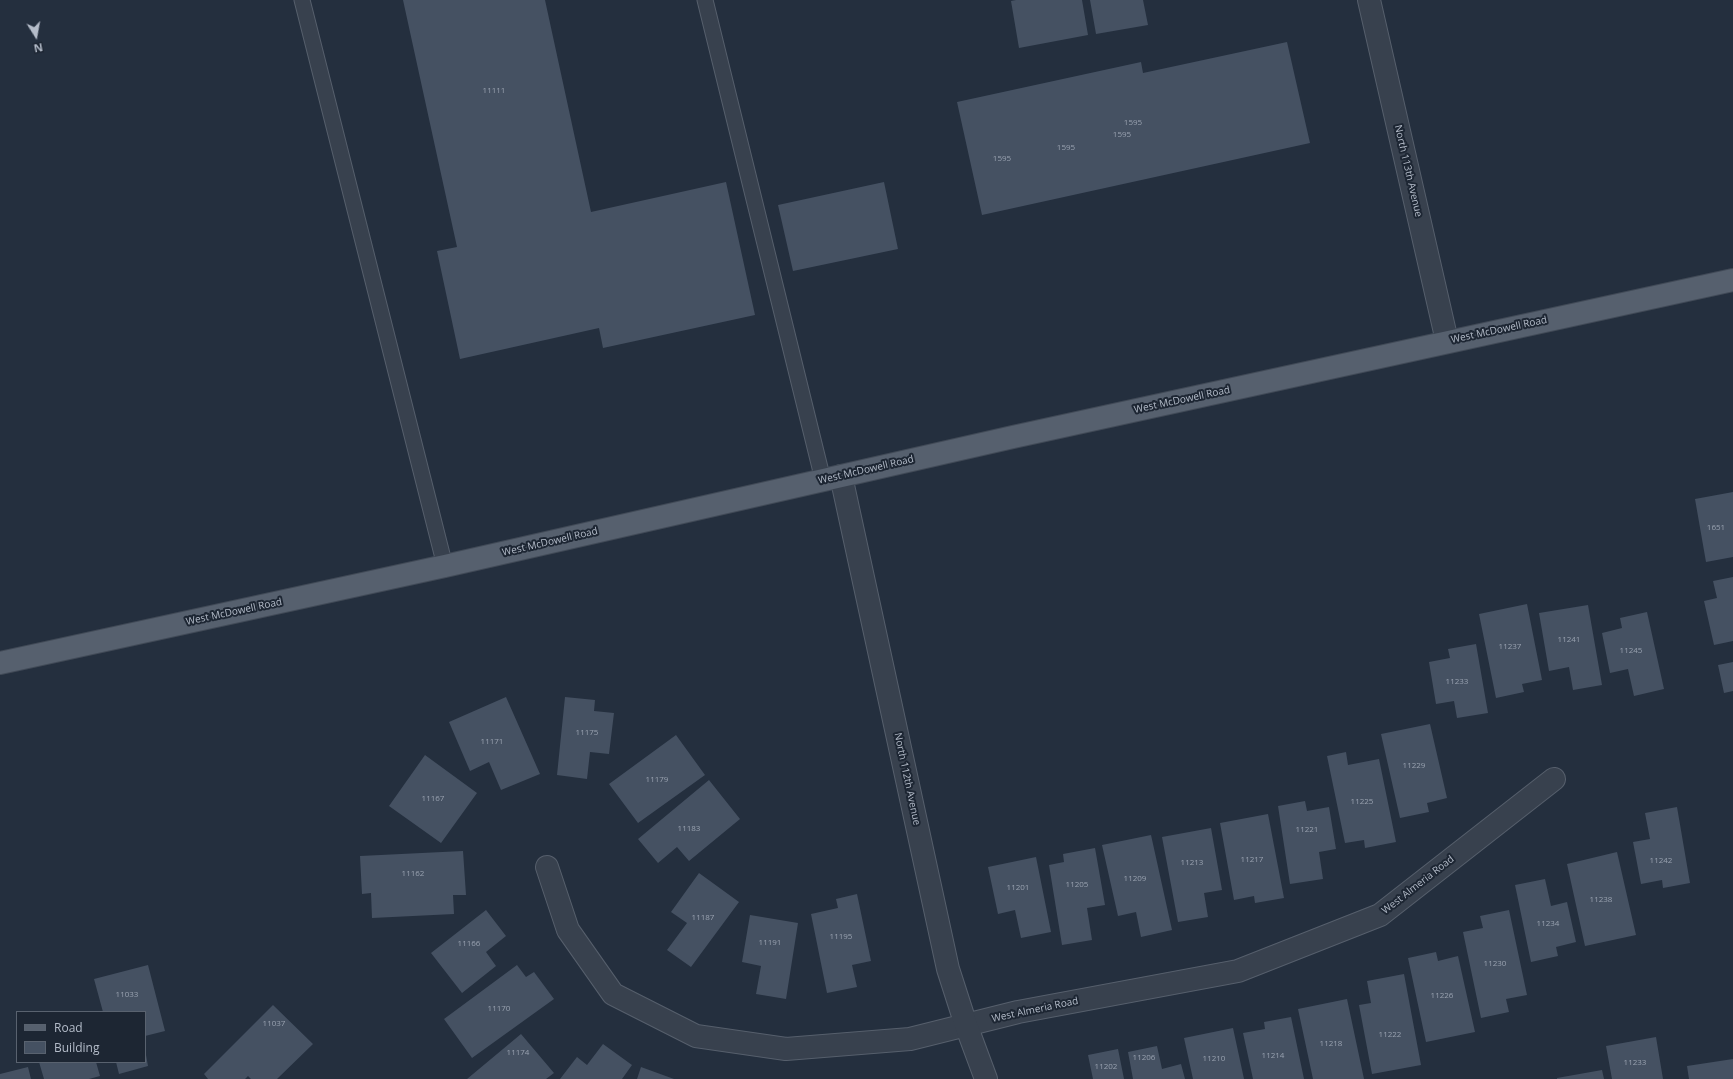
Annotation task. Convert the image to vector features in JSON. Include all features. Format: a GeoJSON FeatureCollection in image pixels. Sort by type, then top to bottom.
{"type":"FeatureCollection","features":[{"type":"Feature","properties":{"kind":"main road","name":"West McDowell Road"},"geometry":{"type":"LineString","coordinates":[[0,663],[445,566],[1447,341],[1733,280]]}},
{"type":"Feature","properties":{"kind":"street","name":"North 113th Avenue"},"geometry":{"type":"LineString","coordinates":[[1369,0],[1447,341]]}},
{"type":"Feature","properties":{"kind":"street","name":"North 112th Avenue"},"geometry":{"type":"LineString","coordinates":[[832,478],[948,969],[966,1025],[986,1079]]}},
{"type":"Feature","properties":{"kind":"street","name":"West Almeria Road"},"geometry":{"type":"LineString","coordinates":[[547,867],[568,930],[613,994],[696,1036],[786,1049],[910,1039],[1018,1012],[1238,971],[1380,915],[1554,778]]}},
{"type":"Feature","properties":{"kind":"lane"},"geometry":{"type":"LineString","coordinates":[[302,0],[445,566]]}},
{"type":"Feature","properties":{"kind":"lane"},"geometry":{"type":"LineString","coordinates":[[705,0],[832,478]]}},
{"type":"Feature","properties":{"kind":"building"},"geometry":{"type":"Polygon","coordinates":[[[403,0],[545,0],[591,212],[726,182],[755,315],[603,348],[599,328],[460,359],[437,251],[457,247],[403,0]]]}},
{"type":"Feature","properties":{"kind":"building"},"geometry":{"type":"Polygon","coordinates":[[[1082,0],[1088,35],[1019,48],[1011,1],[1082,0]]]}},
{"type":"Feature","properties":{"kind":"building"},"geometry":{"type":"Polygon","coordinates":[[[1090,0],[1143,0],[1148,25],[1096,34],[1090,0]]]}},
{"type":"Feature","properties":{"kind":"building"},"geometry":{"type":"Polygon","coordinates":[[[1287,42],[1310,143],[982,215],[957,102],[1141,62],[1143,73],[1287,42]]]}},
{"type":"Feature","properties":{"kind":"building"},"geometry":{"type":"Polygon","coordinates":[[[884,182],[898,249],[793,271],[778,205],[884,182]]]}},
{"type":"Feature","properties":{"kind":"building"},"geometry":{"type":"Polygon","coordinates":[[[1733,492],[1733,557],[1706,562],[1695,499],[1733,492]]]}},
{"type":"Feature","properties":{"kind":"building"},"geometry":{"type":"Polygon","coordinates":[[[1733,577],[1733,641],[1714,645],[1704,601],[1717,598],[1713,581],[1733,577]]]}},
{"type":"Feature","properties":{"kind":"building"},"geometry":{"type":"Polygon","coordinates":[[[1527,604],[1542,680],[1522,684],[1524,692],[1496,698],[1479,614],[1527,604]]]}},
{"type":"Feature","properties":{"kind":"building"},"geometry":{"type":"Polygon","coordinates":[[[1588,605],[1602,685],[1573,690],[1569,667],[1549,671],[1539,613],[1588,605]]]}},
{"type":"Feature","properties":{"kind":"building"},"geometry":{"type":"Polygon","coordinates":[[[1647,612],[1664,689],[1634,696],[1628,669],[1610,673],[1602,633],[1622,628],[1620,618],[1647,612]]]}},
{"type":"Feature","properties":{"kind":"building"},"geometry":{"type":"Polygon","coordinates":[[[1476,644],[1488,713],[1457,718],[1454,701],[1436,704],[1429,662],[1450,658],[1448,649],[1476,644]]]}},
{"type":"Feature","properties":{"kind":"building"},"geometry":{"type":"Polygon","coordinates":[[[1733,662],[1733,691],[1724,693],[1718,665],[1733,662]]]}},
{"type":"Feature","properties":{"kind":"building"},"geometry":{"type":"Polygon","coordinates":[[[506,697],[540,774],[501,790],[489,762],[470,771],[449,722],[506,697]]]}},
{"type":"Feature","properties":{"kind":"building"},"geometry":{"type":"Polygon","coordinates":[[[565,697],[595,700],[594,711],[614,713],[609,754],[590,752],[587,779],[557,775],[565,697]]]}},
{"type":"Feature","properties":{"kind":"building"},"geometry":{"type":"Polygon","coordinates":[[[1430,724],[1447,798],[1427,803],[1429,812],[1400,818],[1381,734],[1430,724]]]}},
{"type":"Feature","properties":{"kind":"building"},"geometry":{"type":"Polygon","coordinates":[[[676,735],[705,775],[638,823],[609,784],[676,735]]]}},
{"type":"Feature","properties":{"kind":"building"},"geometry":{"type":"Polygon","coordinates":[[[1346,752],[1348,765],[1379,759],[1396,842],[1365,848],[1364,840],[1345,843],[1327,756],[1346,752]]]}},
{"type":"Feature","properties":{"kind":"building"},"geometry":{"type":"Polygon","coordinates":[[[425,755],[477,793],[441,843],[389,806],[425,755]]]}},
{"type":"Feature","properties":{"kind":"building"},"geometry":{"type":"Polygon","coordinates":[[[709,780],[740,819],[689,861],[677,847],[658,863],[638,839],[709,780]]]}},
{"type":"Feature","properties":{"kind":"building"},"geometry":{"type":"Polygon","coordinates":[[[1305,801],[1307,811],[1329,807],[1336,849],[1319,852],[1323,879],[1290,884],[1278,806],[1305,801]]]}},
{"type":"Feature","properties":{"kind":"building"},"geometry":{"type":"Polygon","coordinates":[[[1677,807],[1690,883],[1663,888],[1662,880],[1641,884],[1633,842],[1650,839],[1645,813],[1677,807]]]}},
{"type":"Feature","properties":{"kind":"building"},"geometry":{"type":"Polygon","coordinates":[[[1268,814],[1284,898],[1255,903],[1254,896],[1234,900],[1220,823],[1268,814]]]}},
{"type":"Feature","properties":{"kind":"building"},"geometry":{"type":"Polygon","coordinates":[[[1211,828],[1222,890],[1204,893],[1208,917],[1178,922],[1162,837],[1211,828]]]}},
{"type":"Feature","properties":{"kind":"building"},"geometry":{"type":"Polygon","coordinates":[[[1151,835],[1172,930],[1141,937],[1136,912],[1118,916],[1102,845],[1151,835]]]}},
{"type":"Feature","properties":{"kind":"building"},"geometry":{"type":"Polygon","coordinates":[[[1095,848],[1105,905],[1087,908],[1092,940],[1062,945],[1049,865],[1064,862],[1063,854],[1095,848]]]}},
{"type":"Feature","properties":{"kind":"building"},"geometry":{"type":"Polygon","coordinates":[[[463,851],[466,895],[453,895],[454,914],[372,918],[371,893],[362,894],[360,856],[463,851]]]}},
{"type":"Feature","properties":{"kind":"building"},"geometry":{"type":"Polygon","coordinates":[[[1617,852],[1636,935],[1585,946],[1567,864],[1617,852]]]}},
{"type":"Feature","properties":{"kind":"building"},"geometry":{"type":"Polygon","coordinates":[[[1036,857],[1051,932],[1021,938],[1015,910],[998,914],[988,867],[1036,857]]]}},
{"type":"Feature","properties":{"kind":"building"},"geometry":{"type":"Polygon","coordinates":[[[699,873],[739,902],[691,967],[667,950],[687,923],[671,912],[699,873]]]}},
{"type":"Feature","properties":{"kind":"building"},"geometry":{"type":"Polygon","coordinates":[[[1545,879],[1551,906],[1567,902],[1576,942],[1556,947],[1558,956],[1531,962],[1515,885],[1545,879]]]}},
{"type":"Feature","properties":{"kind":"building"},"geometry":{"type":"Polygon","coordinates":[[[857,894],[871,961],[852,965],[857,987],[827,993],[811,914],[838,908],[836,899],[857,894]]]}},
{"type":"Feature","properties":{"kind":"building"},"geometry":{"type":"Polygon","coordinates":[[[486,910],[506,936],[486,952],[496,966],[462,993],[431,953],[486,910]]]}},
{"type":"Feature","properties":{"kind":"building"},"geometry":{"type":"Polygon","coordinates":[[[1509,910],[1527,995],[1506,999],[1509,1012],[1481,1018],[1463,932],[1483,928],[1480,916],[1509,910]]]}},
{"type":"Feature","properties":{"kind":"building"},"geometry":{"type":"Polygon","coordinates":[[[750,915],[798,923],[786,999],[756,994],[761,966],[742,962],[750,915]]]}},
{"type":"Feature","properties":{"kind":"building"},"geometry":{"type":"Polygon","coordinates":[[[1436,952],[1438,961],[1458,956],[1475,1032],[1426,1042],[1408,958],[1436,952]]]}},
{"type":"Feature","properties":{"kind":"building"},"geometry":{"type":"Polygon","coordinates":[[[148,965],[165,1031],[146,1036],[146,1011],[103,1011],[94,979],[148,965]]]}},
{"type":"Feature","properties":{"kind":"building"},"geometry":{"type":"Polygon","coordinates":[[[517,965],[526,977],[534,972],[554,999],[472,1058],[444,1019],[517,965]]]}},
{"type":"Feature","properties":{"kind":"building"},"geometry":{"type":"Polygon","coordinates":[[[1404,974],[1421,1065],[1372,1074],[1359,1005],[1371,1003],[1367,981],[1404,974]]]}},
{"type":"Feature","properties":{"kind":"building"},"geometry":{"type":"Polygon","coordinates":[[[1347,999],[1364,1079],[1313,1079],[1298,1009],[1347,999]]]}},
{"type":"Feature","properties":{"kind":"building"},"geometry":{"type":"Polygon","coordinates":[[[273,1005],[313,1044],[277,1079],[251,1079],[248,1076],[245,1079],[208,1079],[204,1074],[273,1005]]]}},
{"type":"Feature","properties":{"kind":"building"},"geometry":{"type":"Polygon","coordinates":[[[1291,1017],[1304,1079],[1253,1079],[1243,1033],[1265,1029],[1264,1022],[1291,1017]]]}},
{"type":"Feature","properties":{"kind":"building"},"geometry":{"type":"Polygon","coordinates":[[[1233,1028],[1244,1079],[1193,1079],[1184,1038],[1233,1028]]]}},
{"type":"Feature","properties":{"kind":"building"},"geometry":{"type":"Polygon","coordinates":[[[521,1034],[554,1073],[546,1079],[467,1079],[521,1034]]]}},
{"type":"Feature","properties":{"kind":"building"},"geometry":{"type":"Polygon","coordinates":[[[1656,1037],[1663,1079],[1612,1079],[1606,1046],[1656,1037]]]}},
{"type":"Feature","properties":{"kind":"building"},"geometry":{"type":"Polygon","coordinates":[[[603,1044],[632,1065],[622,1079],[560,1079],[577,1057],[587,1065],[603,1044]]]}},
{"type":"Feature","properties":{"kind":"building"},"geometry":{"type":"Polygon","coordinates":[[[1157,1046],[1162,1069],[1181,1064],[1185,1079],[1133,1079],[1128,1052],[1157,1046]]]}},
{"type":"Feature","properties":{"kind":"building"},"geometry":{"type":"Polygon","coordinates":[[[1118,1049],[1124,1079],[1093,1079],[1088,1055],[1118,1049]]]}},
{"type":"Feature","properties":{"kind":"building"},"geometry":{"type":"Polygon","coordinates":[[[146,1055],[148,1066],[119,1074],[116,1063],[146,1063],[146,1055]]]}},
{"type":"Feature","properties":{"kind":"building"},"geometry":{"type":"Polygon","coordinates":[[[1733,1059],[1733,1079],[1689,1079],[1687,1066],[1733,1059]]]}},
{"type":"Feature","properties":{"kind":"building"},"geometry":{"type":"Polygon","coordinates":[[[39,1063],[96,1063],[100,1076],[89,1079],[44,1079],[39,1063]]]}},
{"type":"Feature","properties":{"kind":"building"},"geometry":{"type":"Polygon","coordinates":[[[28,1067],[31,1079],[0,1079],[0,1074],[28,1067]]]}},
{"type":"Feature","properties":{"kind":"building"},"geometry":{"type":"Polygon","coordinates":[[[641,1067],[674,1079],[637,1079],[641,1067]]]}},
{"type":"Feature","properties":{"kind":"building"},"geometry":{"type":"Polygon","coordinates":[[[1602,1070],[1604,1079],[1557,1079],[1557,1078],[1602,1070]]]}}]}
